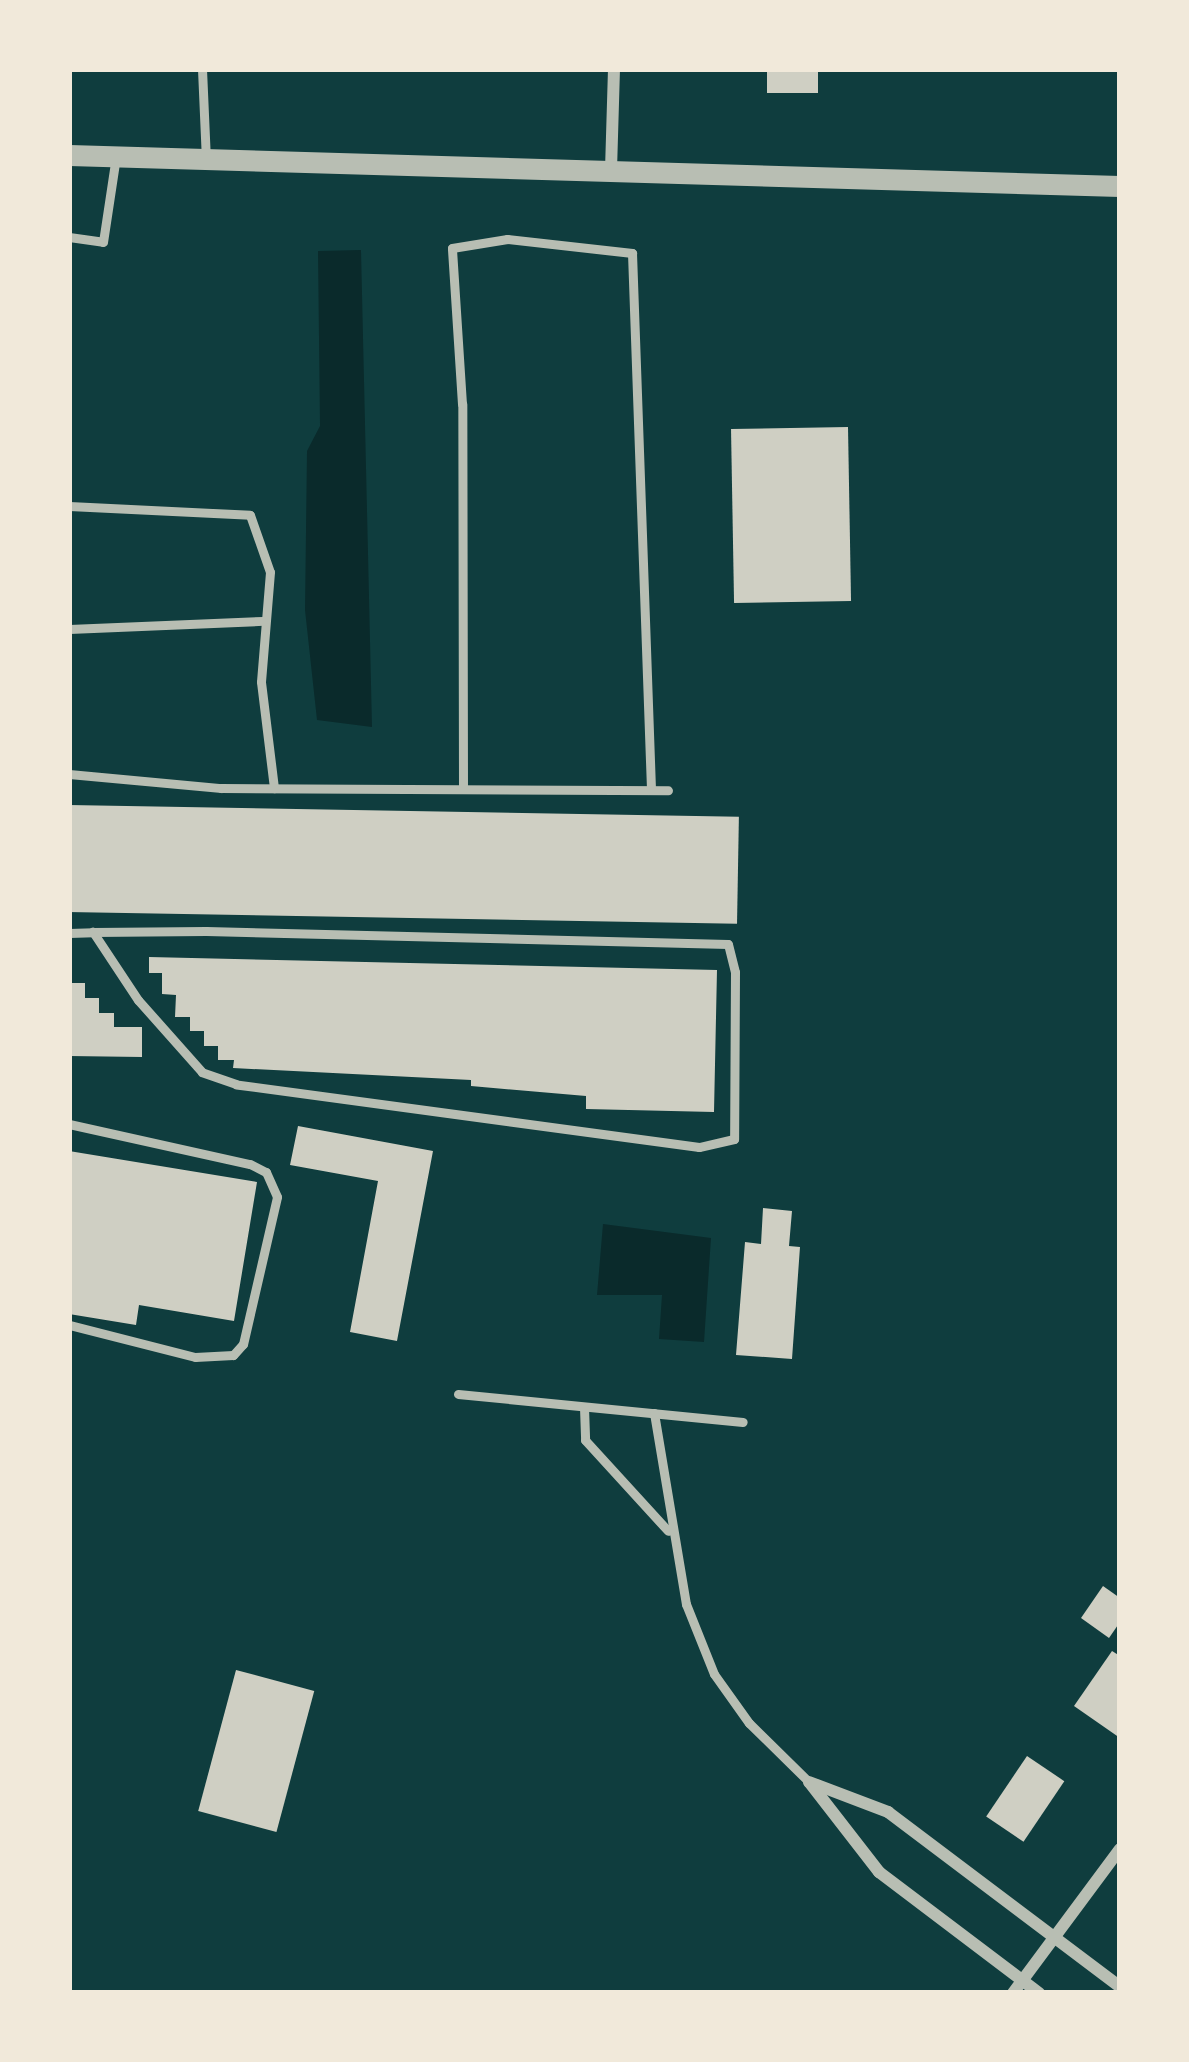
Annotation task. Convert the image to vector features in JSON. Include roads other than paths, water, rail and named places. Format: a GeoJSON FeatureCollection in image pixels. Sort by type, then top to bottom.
{"type":"FeatureCollection","features":[{"type":"Feature","properties":{"kind":"street"},"geometry":{"type":"LineString","coordinates":[[611,170],[614,69]]}},
{"type":"Feature","properties":{"kind":"street"},"geometry":{"type":"LineString","coordinates":[[69,155],[1120,185]]}},
{"type":"Feature","properties":{"kind":"street"},"geometry":{"type":"LineString","coordinates":[[809,1782],[888,1811],[1120,1987]]}},
{"type":"Feature","properties":{"kind":"street"},"geometry":{"type":"LineString","coordinates":[[809,1782],[878,1872],[1039,1993]]}},
{"type":"Feature","properties":{"kind":"street"},"geometry":{"type":"LineString","coordinates":[[1013,1993],[1120,1850]]}},
{"type":"Feature","properties":{"kind":"lane"},"geometry":{"type":"LineString","coordinates":[[202,69],[206,159]]}},
{"type":"Feature","properties":{"kind":"lane"},"geometry":{"type":"LineString","coordinates":[[69,236],[103,242],[116,156]]}},
{"type":"Feature","properties":{"kind":"lane"},"geometry":{"type":"LineString","coordinates":[[463,789],[462,404],[452,248],[507,238],[632,253],[651,790]]}},
{"type":"Feature","properties":{"kind":"lane"},"geometry":{"type":"LineString","coordinates":[[69,506],[250,515],[270,572],[261,682],[274,788]]}},
{"type":"Feature","properties":{"kind":"lane"},"geometry":{"type":"LineString","coordinates":[[69,629],[263,621]]}},
{"type":"Feature","properties":{"kind":"lane"},"geometry":{"type":"LineString","coordinates":[[69,774],[274,788],[668,790]]}},
{"type":"Feature","properties":{"kind":"lane"},"geometry":{"type":"LineString","coordinates":[[69,933],[93,932],[728,944],[735,972],[734,1139],[699,1147],[236,1084],[202,1072],[138,1000],[93,932]]}},
{"type":"Feature","properties":{"kind":"lane"},"geometry":{"type":"LineString","coordinates":[[69,1124],[250,1164],[266,1172],[277,1197],[243,1344],[232,1355],[195,1357],[69,1325]]}},
{"type":"Feature","properties":{"kind":"lane"},"geometry":{"type":"LineString","coordinates":[[458,1394],[743,1422]]}},
{"type":"Feature","properties":{"kind":"lane"},"geometry":{"type":"LineString","coordinates":[[584,1406],[585,1440],[671,1534]]}},
{"type":"Feature","properties":{"kind":"lane"},"geometry":{"type":"LineString","coordinates":[[654,1413],[686,1604],[714,1674],[749,1723],[809,1782]]}},
{"type":"Feature","properties":{"kind":"water"},"geometry":{"type":"Polygon","coordinates":[[[361,250],[372,727],[317,720],[305,610],[307,451],[320,426],[318,251],[361,250]]]}},
{"type":"Feature","properties":{"kind":"water"},"geometry":{"type":"Polygon","coordinates":[[[603,1224],[711,1238],[704,1342],[659,1339],[662,1295],[597,1295],[603,1224]]]}}]}
